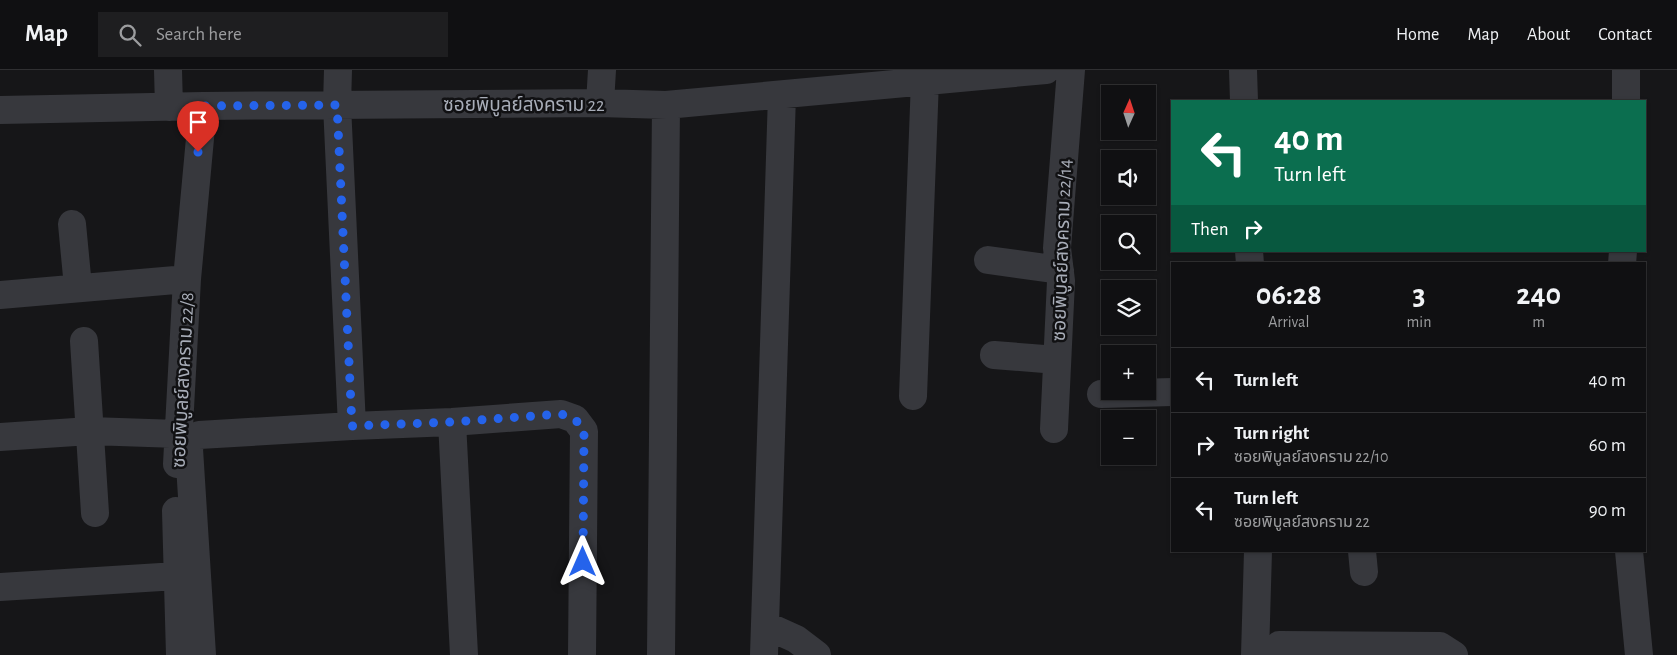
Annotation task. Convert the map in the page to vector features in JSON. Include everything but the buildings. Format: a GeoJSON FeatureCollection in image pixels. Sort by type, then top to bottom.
{"type":"FeatureCollection","features":[{"type":"Feature","properties":{"kind":"street"},"geometry":{"type":"LineString","coordinates":[[168,70],[168,107]]}},
{"type":"Feature","properties":{"kind":"street"},"geometry":{"type":"LineString","coordinates":[[338,70],[337,105],[352,426]]}},
{"type":"Feature","properties":{"kind":"street"},"geometry":{"type":"LineString","coordinates":[[600,103],[602,70]]}},
{"type":"Feature","properties":{"kind":"street","name":"ซอยพิบูลย์สงคราม 22"},"geometry":{"type":"LineString","coordinates":[[0,110],[203,106],[600,103],[666,105],[782,95],[840,80],[925,80],[1035,70]]}},
{"type":"Feature","properties":{"kind":"street","name":"ซอยพิบูลย์สงคราม 22/14"},"geometry":{"type":"LineString","coordinates":[[1054,429],[1061,281],[1057,248],[1071,70]]}},
{"type":"Feature","properties":{"kind":"street"},"geometry":{"type":"LineString","coordinates":[[1242,70],[1244,100]]}},
{"type":"Feature","properties":{"kind":"street"},"geometry":{"type":"LineString","coordinates":[[1626,70],[1626,100]]}},
{"type":"Feature","properties":{"kind":"street"},"geometry":{"type":"LineString","coordinates":[[913,396],[925,80]]}},
{"type":"Feature","properties":{"kind":"street"},"geometry":{"type":"LineString","coordinates":[[764,655],[782,95]]}},
{"type":"Feature","properties":{"kind":"street"},"geometry":{"type":"LineString","coordinates":[[661,655],[666,105]]}},
{"type":"Feature","properties":{"kind":"street","name":"ซอยพิบูลย์สงคราม 22/8"},"geometry":{"type":"LineString","coordinates":[[180,655],[175,526],[178,434],[187,280],[203,106]]}},
{"type":"Feature","properties":{"kind":"street"},"geometry":{"type":"LineString","coordinates":[[72,224],[78,287]]}},
{"type":"Feature","properties":{"kind":"street"},"geometry":{"type":"LineString","coordinates":[[988,260],[1060,270]]}},
{"type":"Feature","properties":{"kind":"street"},"geometry":{"type":"LineString","coordinates":[[0,295],[78,287],[187,280]]}},
{"type":"Feature","properties":{"kind":"street"},"geometry":{"type":"LineString","coordinates":[[84,341],[95,513]]}},
{"type":"Feature","properties":{"kind":"street"},"geometry":{"type":"LineString","coordinates":[[994,355],[1057,360]]}},
{"type":"Feature","properties":{"kind":"street"},"geometry":{"type":"LineString","coordinates":[[1156,392],[1171,392]]}},
{"type":"Feature","properties":{"kind":"street"},"geometry":{"type":"LineString","coordinates":[[202,655],[189,450],[191,440],[199,435],[452,422],[561,414],[575,419],[584,431],[582,655]]}},
{"type":"Feature","properties":{"kind":"street"},"geometry":{"type":"LineString","coordinates":[[452,422],[464,655]]}},
{"type":"Feature","properties":{"kind":"street"},"geometry":{"type":"LineString","coordinates":[[0,437],[90,431],[178,434]]}},
{"type":"Feature","properties":{"kind":"street"},"geometry":{"type":"LineString","coordinates":[[1255,655],[1258,552]]}},
{"type":"Feature","properties":{"kind":"street"},"geometry":{"type":"LineString","coordinates":[[1629,552],[1640,655]]}},
{"type":"Feature","properties":{"kind":"street"},"geometry":{"type":"LineString","coordinates":[[0,587],[177,576]]}},
{"type":"Feature","properties":{"kind":"street"},"geometry":{"type":"LineString","coordinates":[[764,625],[796,639],[817,655]]}},
{"type":"Feature","properties":{"kind":"street"},"geometry":{"type":"LineString","coordinates":[[1275,655],[1279,645],[1364,650],[1440,646],[1454,655]]}},
{"type":"Feature","properties":{"kind":"route"},"geometry":{"type":"LineString","coordinates":[[198,152],[203,106],[337,105],[352,426],[452,422],[561,414],[575,419],[584,431],[583,562]]}}]}
